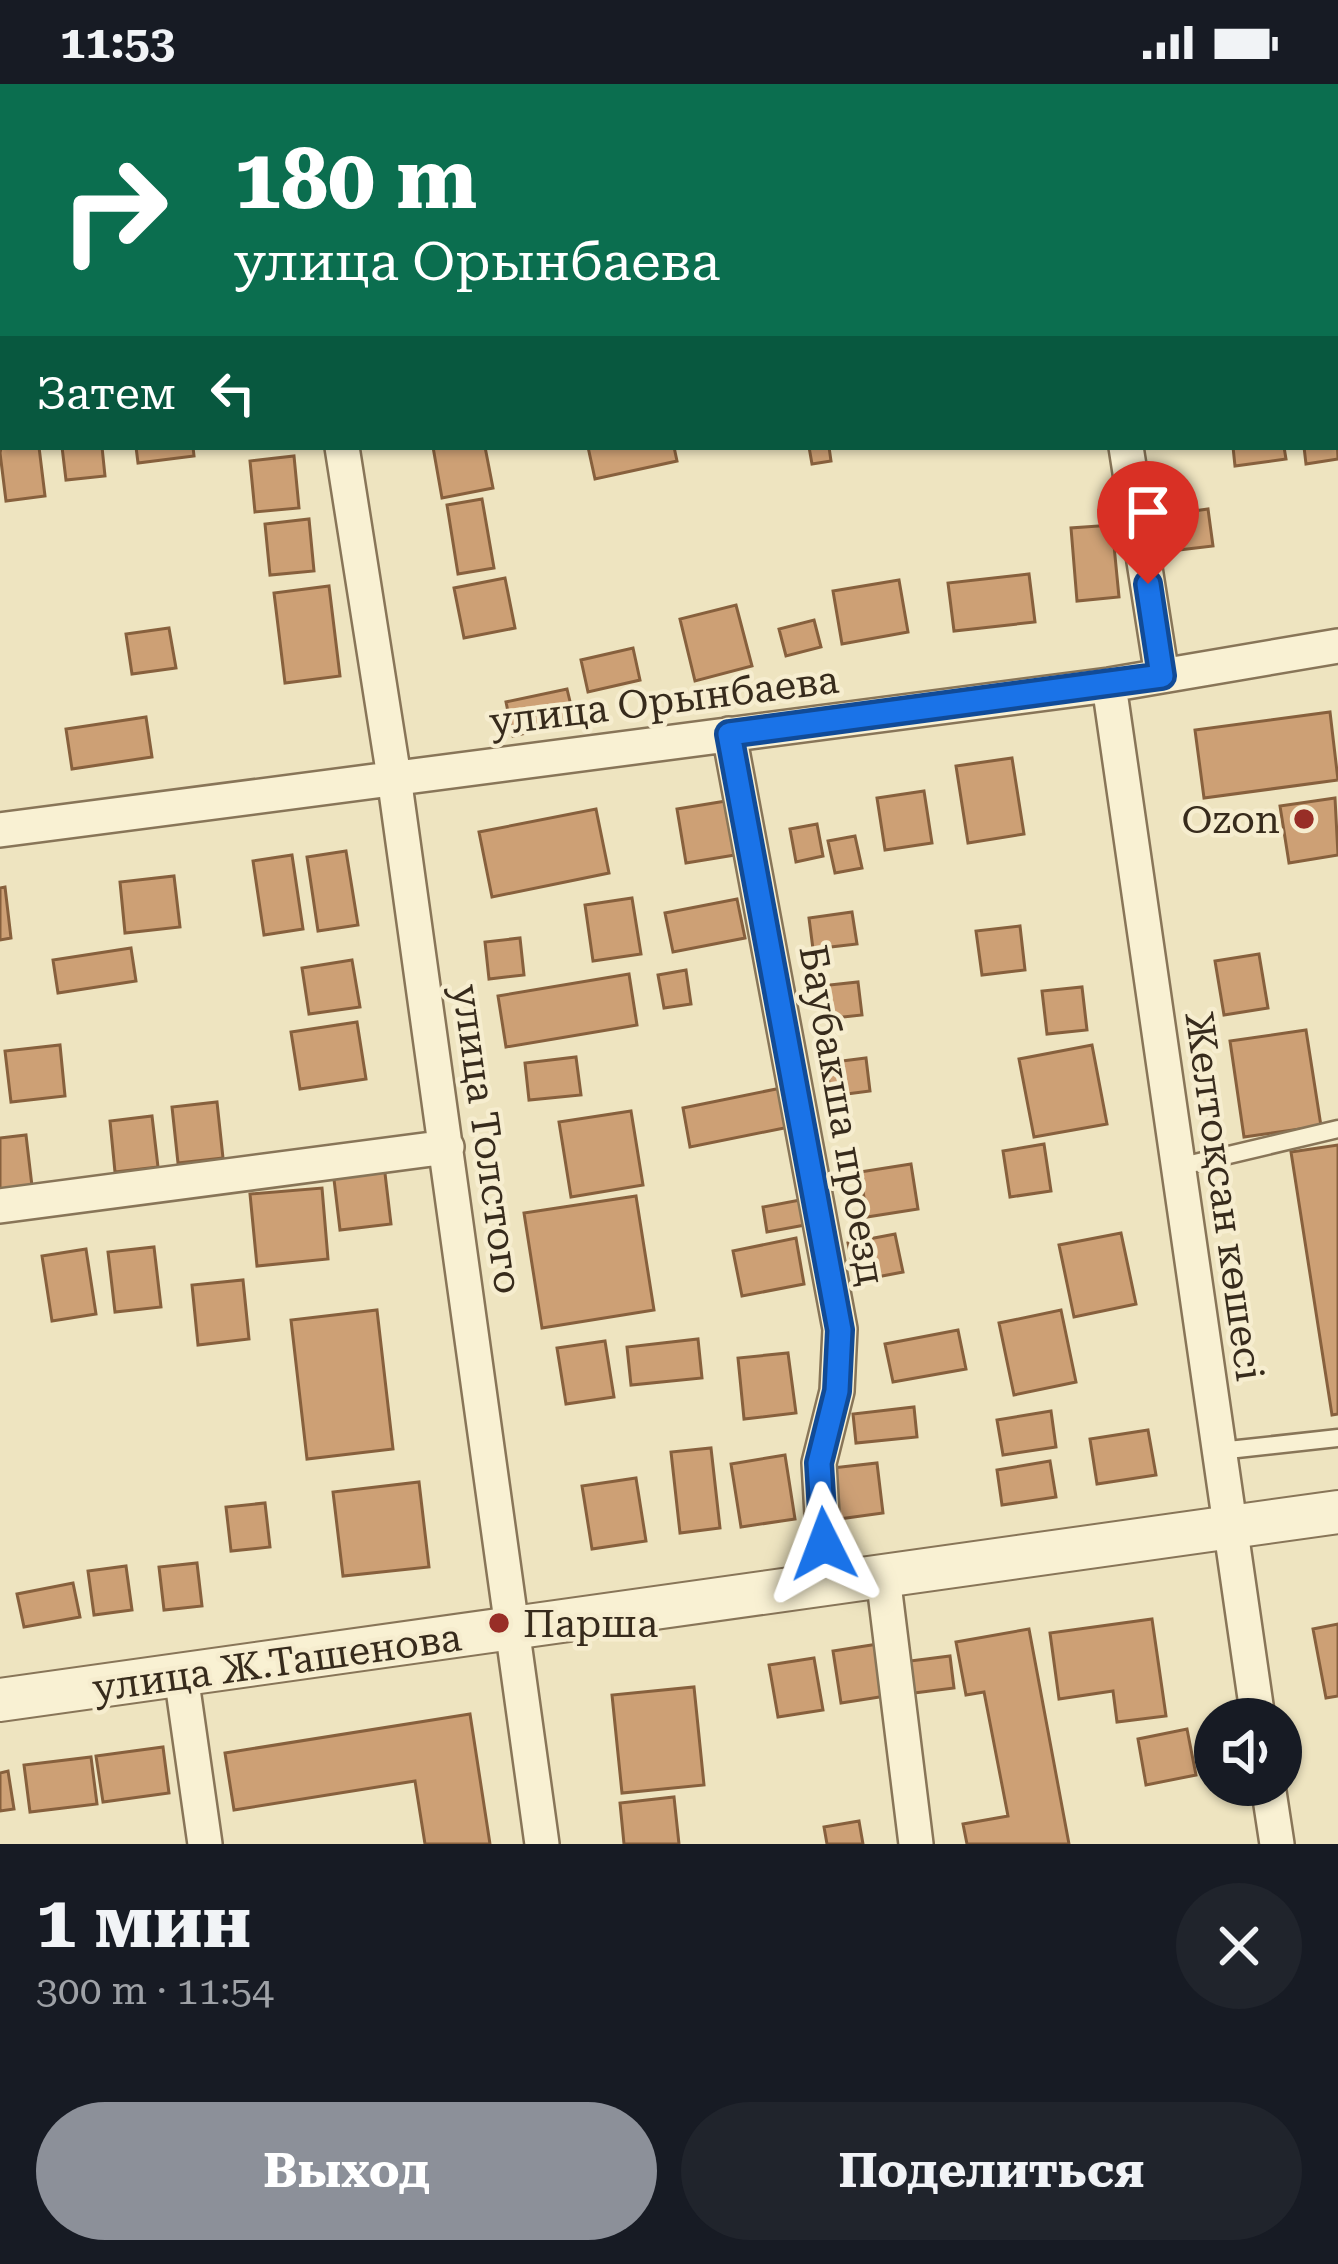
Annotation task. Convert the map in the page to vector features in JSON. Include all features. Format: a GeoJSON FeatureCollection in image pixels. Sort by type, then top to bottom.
{"type":"FeatureCollection","features":[{"type":"Feature","properties":{"kind":"street","name":"улица Толстого"},"geometry":{"type":"LineString","coordinates":[[342,450],[447,1147],[542,1844]]}},
{"type":"Feature","properties":{"kind":"street"},"geometry":{"type":"LineString","coordinates":[[1126,450],[1162,676]]}},
{"type":"Feature","properties":{"kind":"street","name":"улица Орынбаева"},"geometry":{"type":"LineString","coordinates":[[0,830],[1109,685],[1338,646]]}},
{"type":"Feature","properties":{"kind":"street","name":"Желтоқсан көшесі"},"geometry":{"type":"LineString","coordinates":[[1109,685],[1255,1698]]}},
{"type":"Feature","properties":{"kind":"street","name":"Баубакша проезд"},"geometry":{"type":"LineString","coordinates":[[729,734],[840,1330],[837,1391],[819,1463],[826,1584]]}},
{"type":"Feature","properties":{"kind":"street"},"geometry":{"type":"LineString","coordinates":[[0,1206],[447,1147]]}},
{"type":"Feature","properties":{"kind":"street","name":"улица Ж.Ташенова"},"geometry":{"type":"LineString","coordinates":[[0,1700],[1338,1513]]}},
{"type":"Feature","properties":{"kind":"street"},"geometry":{"type":"LineString","coordinates":[[883,1576],[916,1844]]}},
{"type":"Feature","properties":{"kind":"street"},"geometry":{"type":"LineString","coordinates":[[181,1675],[205,1844]]}},
{"type":"Feature","properties":{"kind":"street"},"geometry":{"type":"LineString","coordinates":[[1271,1806],[1277,1844]]}},
{"type":"Feature","properties":{"kind":"lane"},"geometry":{"type":"LineString","coordinates":[[1178,1167],[1338,1129]]}},
{"type":"Feature","properties":{"kind":"lane"},"geometry":{"type":"LineString","coordinates":[[1219,1451],[1338,1438]]}},
{"type":"Feature","properties":{"kind":"building"},"geometry":{"type":"Polygon","coordinates":[[[39,450],[45,496],[6,501],[0,453],[39,450]]]}},
{"type":"Feature","properties":{"kind":"building"},"geometry":{"type":"Polygon","coordinates":[[[62,450],[102,450],[105,476],[66,480],[62,450]]]}},
{"type":"Feature","properties":{"kind":"building"},"geometry":{"type":"Polygon","coordinates":[[[136,450],[193,450],[194,456],[138,463],[136,450]]]}},
{"type":"Feature","properties":{"kind":"building"},"geometry":{"type":"Polygon","coordinates":[[[434,450],[486,450],[493,488],[442,498],[434,450]]]}},
{"type":"Feature","properties":{"kind":"building"},"geometry":{"type":"Polygon","coordinates":[[[589,450],[675,450],[677,461],[595,479],[589,450]]]}},
{"type":"Feature","properties":{"kind":"building"},"geometry":{"type":"Polygon","coordinates":[[[810,450],[829,450],[831,461],[812,464],[810,450]]]}},
{"type":"Feature","properties":{"kind":"building"},"geometry":{"type":"Polygon","coordinates":[[[1233,450],[1284,450],[1286,459],[1235,466],[1233,450]]]}},
{"type":"Feature","properties":{"kind":"building"},"geometry":{"type":"Polygon","coordinates":[[[1304,450],[1338,450],[1338,459],[1306,464],[1304,450]]]}},
{"type":"Feature","properties":{"kind":"building"},"geometry":{"type":"Polygon","coordinates":[[[294,456],[299,508],[255,512],[250,461],[294,456]]]}},
{"type":"Feature","properties":{"kind":"building"},"geometry":{"type":"Polygon","coordinates":[[[482,499],[494,568],[458,574],[447,505],[482,499]]]}},
{"type":"Feature","properties":{"kind":"building"},"geometry":{"type":"Polygon","coordinates":[[[1208,509],[1213,546],[1170,551],[1165,515],[1208,509]]]}},
{"type":"Feature","properties":{"kind":"building"},"geometry":{"type":"Polygon","coordinates":[[[309,519],[314,571],[270,575],[265,524],[309,519]]]}},
{"type":"Feature","properties":{"kind":"building"},"geometry":{"type":"Polygon","coordinates":[[[1112,525],[1119,597],[1077,601],[1071,528],[1112,525]]]}},
{"type":"Feature","properties":{"kind":"building"},"geometry":{"type":"Polygon","coordinates":[[[1029,574],[1035,622],[954,631],[948,583],[1029,574]]]}},
{"type":"Feature","properties":{"kind":"building"},"geometry":{"type":"Polygon","coordinates":[[[505,578],[515,628],[464,638],[454,588],[505,578]]]}},
{"type":"Feature","properties":{"kind":"building"},"geometry":{"type":"Polygon","coordinates":[[[899,580],[908,632],[842,644],[833,591],[899,580]]]}},
{"type":"Feature","properties":{"kind":"building"},"geometry":{"type":"Polygon","coordinates":[[[329,586],[340,676],[285,683],[274,593],[329,586]]]}},
{"type":"Feature","properties":{"kind":"building"},"geometry":{"type":"Polygon","coordinates":[[[736,605],[752,666],[695,681],[680,619],[736,605]]]}},
{"type":"Feature","properties":{"kind":"building"},"geometry":{"type":"Polygon","coordinates":[[[814,620],[821,647],[786,656],[779,629],[814,620]]]}},
{"type":"Feature","properties":{"kind":"building"},"geometry":{"type":"Polygon","coordinates":[[[169,628],[176,668],[132,674],[126,634],[169,628]]]}},
{"type":"Feature","properties":{"kind":"building"},"geometry":{"type":"Polygon","coordinates":[[[633,648],[640,680],[588,692],[581,660],[633,648]]]}},
{"type":"Feature","properties":{"kind":"building"},"geometry":{"type":"Polygon","coordinates":[[[567,689],[575,722],[513,736],[506,702],[567,689]]]}},
{"type":"Feature","properties":{"kind":"building"},"geometry":{"type":"Polygon","coordinates":[[[1330,712],[1338,780],[1204,798],[1195,730],[1330,712]]]}},
{"type":"Feature","properties":{"kind":"building"},"geometry":{"type":"Polygon","coordinates":[[[146,717],[152,757],[72,769],[66,729],[146,717]]]}},
{"type":"Feature","properties":{"kind":"building"},"geometry":{"type":"Polygon","coordinates":[[[1012,758],[1024,834],[968,843],[956,766],[1012,758]]]}},
{"type":"Feature","properties":{"kind":"building"},"geometry":{"type":"Polygon","coordinates":[[[924,791],[932,843],[885,850],[877,798],[924,791]]]}},
{"type":"Feature","properties":{"kind":"building"},"geometry":{"type":"Polygon","coordinates":[[[1335,798],[1338,855],[1289,863],[1280,806],[1335,798]]]}},
{"type":"Feature","properties":{"kind":"building"},"geometry":{"type":"Polygon","coordinates":[[[732,800],[741,854],[686,863],[677,809],[732,800]]]}},
{"type":"Feature","properties":{"kind":"building"},"geometry":{"type":"Polygon","coordinates":[[[596,809],[609,873],[492,897],[479,832],[596,809]]]}},
{"type":"Feature","properties":{"kind":"building"},"geometry":{"type":"Polygon","coordinates":[[[817,824],[823,856],[796,862],[790,829],[817,824]]]}},
{"type":"Feature","properties":{"kind":"building"},"geometry":{"type":"Polygon","coordinates":[[[855,836],[862,868],[835,873],[828,841],[855,836]]]}},
{"type":"Feature","properties":{"kind":"building"},"geometry":{"type":"Polygon","coordinates":[[[346,851],[358,925],[318,931],[307,857],[346,851]]]}},
{"type":"Feature","properties":{"kind":"building"},"geometry":{"type":"Polygon","coordinates":[[[292,855],[303,929],[264,935],[253,861],[292,855]]]}},
{"type":"Feature","properties":{"kind":"building"},"geometry":{"type":"Polygon","coordinates":[[[174,876],[180,927],[125,933],[120,882],[174,876]]]}},
{"type":"Feature","properties":{"kind":"building"},"geometry":{"type":"Polygon","coordinates":[[[5,887],[11,938],[0,940],[0,888],[5,887]]]}},
{"type":"Feature","properties":{"kind":"building"},"geometry":{"type":"Polygon","coordinates":[[[632,898],[641,954],[593,961],[585,905],[632,898]]]}},
{"type":"Feature","properties":{"kind":"building"},"geometry":{"type":"Polygon","coordinates":[[[737,899],[745,938],[673,952],[665,913],[737,899]]]}},
{"type":"Feature","properties":{"kind":"building"},"geometry":{"type":"Polygon","coordinates":[[[852,912],[857,944],[813,949],[809,918],[852,912]]]}},
{"type":"Feature","properties":{"kind":"building"},"geometry":{"type":"Polygon","coordinates":[[[1020,926],[1025,970],[982,975],[976,931],[1020,926]]]}},
{"type":"Feature","properties":{"kind":"building"},"geometry":{"type":"Polygon","coordinates":[[[520,938],[524,975],[489,979],[485,942],[520,938]]]}},
{"type":"Feature","properties":{"kind":"building"},"geometry":{"type":"Polygon","coordinates":[[[131,948],[136,981],[58,993],[53,960],[131,948]]]}},
{"type":"Feature","properties":{"kind":"building"},"geometry":{"type":"Polygon","coordinates":[[[1259,954],[1268,1008],[1224,1015],[1215,961],[1259,954]]]}},
{"type":"Feature","properties":{"kind":"building"},"geometry":{"type":"Polygon","coordinates":[[[352,960],[360,1007],[309,1014],[302,968],[352,960]]]}},
{"type":"Feature","properties":{"kind":"building"},"geometry":{"type":"Polygon","coordinates":[[[686,970],[691,1004],[664,1008],[658,975],[686,970]]]}},
{"type":"Feature","properties":{"kind":"building"},"geometry":{"type":"Polygon","coordinates":[[[629,974],[637,1025],[506,1047],[498,996],[629,974]]]}},
{"type":"Feature","properties":{"kind":"building"},"geometry":{"type":"Polygon","coordinates":[[[858,982],[862,1015],[824,1019],[820,986],[858,982]]]}},
{"type":"Feature","properties":{"kind":"building"},"geometry":{"type":"Polygon","coordinates":[[[1082,987],[1087,1030],[1047,1034],[1042,991],[1082,987]]]}},
{"type":"Feature","properties":{"kind":"building"},"geometry":{"type":"Polygon","coordinates":[[[357,1022],[366,1079],[300,1089],[291,1032],[357,1022]]]}},
{"type":"Feature","properties":{"kind":"building"},"geometry":{"type":"Polygon","coordinates":[[[1306,1030],[1321,1126],[1244,1137],[1230,1041],[1306,1030]]]}},
{"type":"Feature","properties":{"kind":"building"},"geometry":{"type":"Polygon","coordinates":[[[60,1045],[65,1096],[11,1102],[5,1051],[60,1045]]]}},
{"type":"Feature","properties":{"kind":"building"},"geometry":{"type":"Polygon","coordinates":[[[1092,1045],[1107,1124],[1034,1137],[1019,1059],[1092,1045]]]}},
{"type":"Feature","properties":{"kind":"building"},"geometry":{"type":"Polygon","coordinates":[[[576,1057],[581,1095],[529,1100],[525,1063],[576,1057]]]}},
{"type":"Feature","properties":{"kind":"building"},"geometry":{"type":"Polygon","coordinates":[[[866,1058],[870,1091],[831,1096],[826,1063],[866,1058]]]}},
{"type":"Feature","properties":{"kind":"building"},"geometry":{"type":"Polygon","coordinates":[[[786,1087],[794,1126],[690,1147],[683,1108],[786,1087]]]}},
{"type":"Feature","properties":{"kind":"building"},"geometry":{"type":"Polygon","coordinates":[[[217,1102],[223,1158],[178,1163],[172,1107],[217,1102]]]}},
{"type":"Feature","properties":{"kind":"building"},"geometry":{"type":"Polygon","coordinates":[[[631,1111],[643,1185],[571,1197],[559,1122],[631,1111]]]}},
{"type":"Feature","properties":{"kind":"building"},"geometry":{"type":"Polygon","coordinates":[[[152,1116],[158,1167],[115,1172],[110,1121],[152,1116]]]}},
{"type":"Feature","properties":{"kind":"building"},"geometry":{"type":"Polygon","coordinates":[[[26,1135],[32,1186],[0,1189],[0,1138],[26,1135]]]}},
{"type":"Feature","properties":{"kind":"building"},"geometry":{"type":"Polygon","coordinates":[[[1044,1144],[1051,1191],[1010,1197],[1003,1151],[1044,1144]]]}},
{"type":"Feature","properties":{"kind":"building"},"geometry":{"type":"Polygon","coordinates":[[[1338,1145],[1338,1414],[1332,1415],[1291,1152],[1338,1145]]]}},
{"type":"Feature","properties":{"kind":"building"},"geometry":{"type":"Polygon","coordinates":[[[911,1164],[918,1209],[867,1217],[860,1172],[911,1164]]]}},
{"type":"Feature","properties":{"kind":"building"},"geometry":{"type":"Polygon","coordinates":[[[384,1165],[391,1224],[340,1230],[333,1171],[384,1165]]]}},
{"type":"Feature","properties":{"kind":"building"},"geometry":{"type":"Polygon","coordinates":[[[322,1188],[328,1259],[257,1266],[250,1194],[322,1188]]]}},
{"type":"Feature","properties":{"kind":"building"},"geometry":{"type":"Polygon","coordinates":[[[636,1196],[654,1310],[542,1328],[524,1213],[636,1196]]]}},
{"type":"Feature","properties":{"kind":"building"},"geometry":{"type":"Polygon","coordinates":[[[800,1200],[805,1225],[767,1232],[763,1207],[800,1200]]]}},
{"type":"Feature","properties":{"kind":"building"},"geometry":{"type":"Polygon","coordinates":[[[1121,1233],[1136,1304],[1074,1317],[1059,1245],[1121,1233]]]}},
{"type":"Feature","properties":{"kind":"building"},"geometry":{"type":"Polygon","coordinates":[[[895,1234],[903,1272],[856,1281],[848,1243],[895,1234]]]}},
{"type":"Feature","properties":{"kind":"building"},"geometry":{"type":"Polygon","coordinates":[[[796,1238],[804,1284],[742,1296],[733,1251],[796,1238]]]}},
{"type":"Feature","properties":{"kind":"building"},"geometry":{"type":"Polygon","coordinates":[[[154,1247],[161,1307],[115,1312],[108,1252],[154,1247]]]}},
{"type":"Feature","properties":{"kind":"building"},"geometry":{"type":"Polygon","coordinates":[[[86,1249],[96,1314],[52,1321],[42,1256],[86,1249]]]}},
{"type":"Feature","properties":{"kind":"building"},"geometry":{"type":"Polygon","coordinates":[[[243,1280],[249,1339],[198,1345],[192,1285],[243,1280]]]}},
{"type":"Feature","properties":{"kind":"building"},"geometry":{"type":"Polygon","coordinates":[[[377,1310],[393,1449],[307,1459],[291,1320],[377,1310]]]}},
{"type":"Feature","properties":{"kind":"building"},"geometry":{"type":"Polygon","coordinates":[[[1061,1310],[1076,1382],[1014,1395],[999,1323],[1061,1310]]]}},
{"type":"Feature","properties":{"kind":"building"},"geometry":{"type":"Polygon","coordinates":[[[958,1330],[966,1369],[893,1382],[885,1344],[958,1330]]]}},
{"type":"Feature","properties":{"kind":"building"},"geometry":{"type":"Polygon","coordinates":[[[698,1339],[702,1378],[631,1385],[627,1347],[698,1339]]]}},
{"type":"Feature","properties":{"kind":"building"},"geometry":{"type":"Polygon","coordinates":[[[605,1341],[614,1397],[566,1404],[557,1348],[605,1341]]]}},
{"type":"Feature","properties":{"kind":"building"},"geometry":{"type":"Polygon","coordinates":[[[788,1353],[796,1413],[744,1419],[738,1358],[788,1353]]]}},
{"type":"Feature","properties":{"kind":"building"},"geometry":{"type":"Polygon","coordinates":[[[914,1407],[917,1437],[856,1443],[853,1414],[914,1407]]]}},
{"type":"Feature","properties":{"kind":"building"},"geometry":{"type":"Polygon","coordinates":[[[1051,1411],[1056,1447],[1003,1455],[997,1420],[1051,1411]]]}},
{"type":"Feature","properties":{"kind":"building"},"geometry":{"type":"Polygon","coordinates":[[[1148,1430],[1156,1475],[1097,1484],[1090,1439],[1148,1430]]]}},
{"type":"Feature","properties":{"kind":"building"},"geometry":{"type":"Polygon","coordinates":[[[711,1448],[720,1528],[680,1533],[671,1452],[711,1448]]]}},
{"type":"Feature","properties":{"kind":"building"},"geometry":{"type":"Polygon","coordinates":[[[785,1455],[795,1519],[741,1527],[731,1464],[785,1455]]]}},
{"type":"Feature","properties":{"kind":"building"},"geometry":{"type":"Polygon","coordinates":[[[1050,1461],[1056,1497],[1002,1505],[997,1470],[1050,1461]]]}},
{"type":"Feature","properties":{"kind":"building"},"geometry":{"type":"Polygon","coordinates":[[[877,1463],[883,1513],[839,1519],[832,1468],[877,1463]]]}},
{"type":"Feature","properties":{"kind":"building"},"geometry":{"type":"Polygon","coordinates":[[[636,1478],[646,1541],[592,1549],[582,1486],[636,1478]]]}},
{"type":"Feature","properties":{"kind":"building"},"geometry":{"type":"Polygon","coordinates":[[[419,1482],[429,1567],[343,1576],[333,1492],[419,1482]]]}},
{"type":"Feature","properties":{"kind":"building"},"geometry":{"type":"Polygon","coordinates":[[[265,1503],[270,1547],[231,1551],[226,1507],[265,1503]]]}},
{"type":"Feature","properties":{"kind":"building"},"geometry":{"type":"Polygon","coordinates":[[[197,1563],[202,1606],[164,1610],[159,1567],[197,1563]]]}},
{"type":"Feature","properties":{"kind":"building"},"geometry":{"type":"Polygon","coordinates":[[[126,1566],[132,1610],[94,1615],[88,1571],[126,1566]]]}},
{"type":"Feature","properties":{"kind":"building"},"geometry":{"type":"Polygon","coordinates":[[[73,1583],[80,1617],[24,1627],[17,1594],[73,1583]]]}},
{"type":"Feature","properties":{"kind":"building"},"geometry":{"type":"Polygon","coordinates":[[[1152,1619],[1166,1716],[1117,1722],[1113,1691],[1059,1699],[1050,1633],[1152,1619]]]}},
{"type":"Feature","properties":{"kind":"building"},"geometry":{"type":"Polygon","coordinates":[[[1338,1624],[1338,1696],[1326,1698],[1313,1629],[1338,1624]]]}},
{"type":"Feature","properties":{"kind":"building"},"geometry":{"type":"Polygon","coordinates":[[[1029,1629],[1069,1844],[967,1844],[963,1824],[1008,1816],[984,1692],[966,1695],[956,1642],[1029,1629]]]}},
{"type":"Feature","properties":{"kind":"building"},"geometry":{"type":"Polygon","coordinates":[[[878,1644],[886,1696],[841,1703],[833,1651],[878,1644]]]}},
{"type":"Feature","properties":{"kind":"building"},"geometry":{"type":"Polygon","coordinates":[[[950,1656],[954,1688],[906,1694],[902,1662],[950,1656]]]}},
{"type":"Feature","properties":{"kind":"building"},"geometry":{"type":"Polygon","coordinates":[[[814,1658],[823,1710],[778,1717],[769,1665],[814,1658]]]}},
{"type":"Feature","properties":{"kind":"building"},"geometry":{"type":"Polygon","coordinates":[[[694,1687],[704,1785],[622,1793],[612,1695],[694,1687]]]}},
{"type":"Feature","properties":{"kind":"building"},"geometry":{"type":"Polygon","coordinates":[[[470,1714],[490,1844],[425,1844],[415,1781],[234,1810],[225,1753],[470,1714]]]}},
{"type":"Feature","properties":{"kind":"building"},"geometry":{"type":"Polygon","coordinates":[[[1187,1729],[1194,1775],[1146,1785],[1138,1739],[1187,1729]]]}},
{"type":"Feature","properties":{"kind":"building"},"geometry":{"type":"Polygon","coordinates":[[[163,1747],[169,1793],[103,1802],[96,1756],[163,1747]]]}},
{"type":"Feature","properties":{"kind":"building"},"geometry":{"type":"Polygon","coordinates":[[[91,1757],[97,1804],[30,1812],[24,1765],[91,1757]]]}},
{"type":"Feature","properties":{"kind":"building"},"geometry":{"type":"Polygon","coordinates":[[[8,1771],[14,1809],[0,1811],[0,1773],[8,1771]]]}},
{"type":"Feature","properties":{"kind":"building"},"geometry":{"type":"Polygon","coordinates":[[[674,1797],[679,1844],[624,1844],[620,1803],[674,1797]]]}},
{"type":"Feature","properties":{"kind":"building"},"geometry":{"type":"Polygon","coordinates":[[[859,1821],[863,1844],[827,1844],[824,1827],[859,1821]]]}},
{"type":"Feature","properties":{"kind":"place","name":"Ozon"},"geometry":{"type":"Point","coordinates":[1304,819]}},
{"type":"Feature","properties":{"kind":"place","name":"Парша"},"geometry":{"type":"Point","coordinates":[499,1623]}},
{"type":"Feature","properties":{"kind":"route"},"geometry":{"type":"LineString","coordinates":[[824,1544],[819,1463],[837,1391],[840,1330],[729,734],[1162,676],[1148,584]]}}]}
